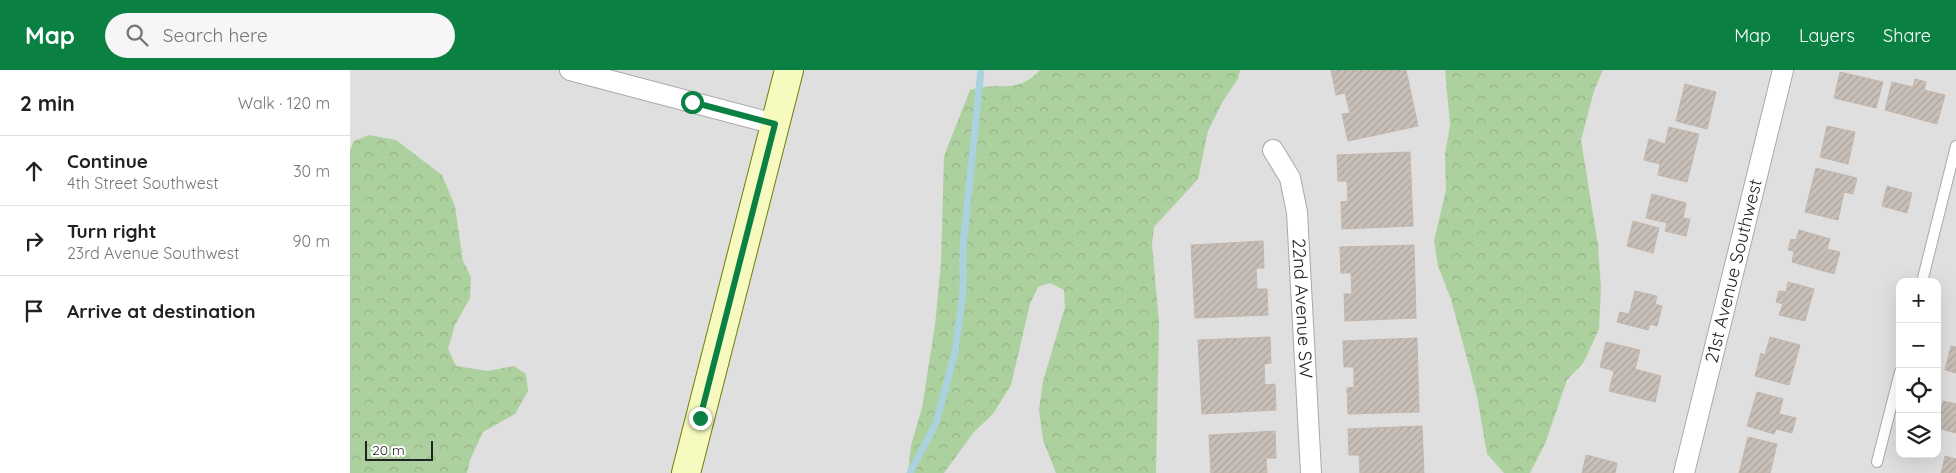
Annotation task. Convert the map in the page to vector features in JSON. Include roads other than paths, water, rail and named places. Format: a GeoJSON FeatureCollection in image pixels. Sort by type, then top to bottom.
{"type":"FeatureCollection","features":[{"type":"Feature","properties":{"kind":"street"},"geometry":{"type":"LineString","coordinates":[[570,70],[775,124]]}},
{"type":"Feature","properties":{"kind":"street"},"geometry":{"type":"LineString","coordinates":[[686,473],[789,70]]}},
{"type":"Feature","properties":{"kind":"street","name":"21st Avenue Southwest"},"geometry":{"type":"LineString","coordinates":[[1684,473],[1783,70]]}},
{"type":"Feature","properties":{"kind":"street","name":"22nd Avenue SW"},"geometry":{"type":"LineString","coordinates":[[1273,150],[1290,178],[1297,212],[1311,473]]}},
{"type":"Feature","properties":{"kind":"lane"},"geometry":{"type":"LineString","coordinates":[[1923,278],[1956,146]]}},
{"type":"Feature","properties":{"kind":"lane"},"geometry":{"type":"LineString","coordinates":[[1877,462],[1896,388]]}},
{"type":"Feature","properties":{"kind":"waterway"},"geometry":{"type":"LineString","coordinates":[[910,473],[936,423],[955,352],[963,293],[963,247],[981,70]]}}]}
